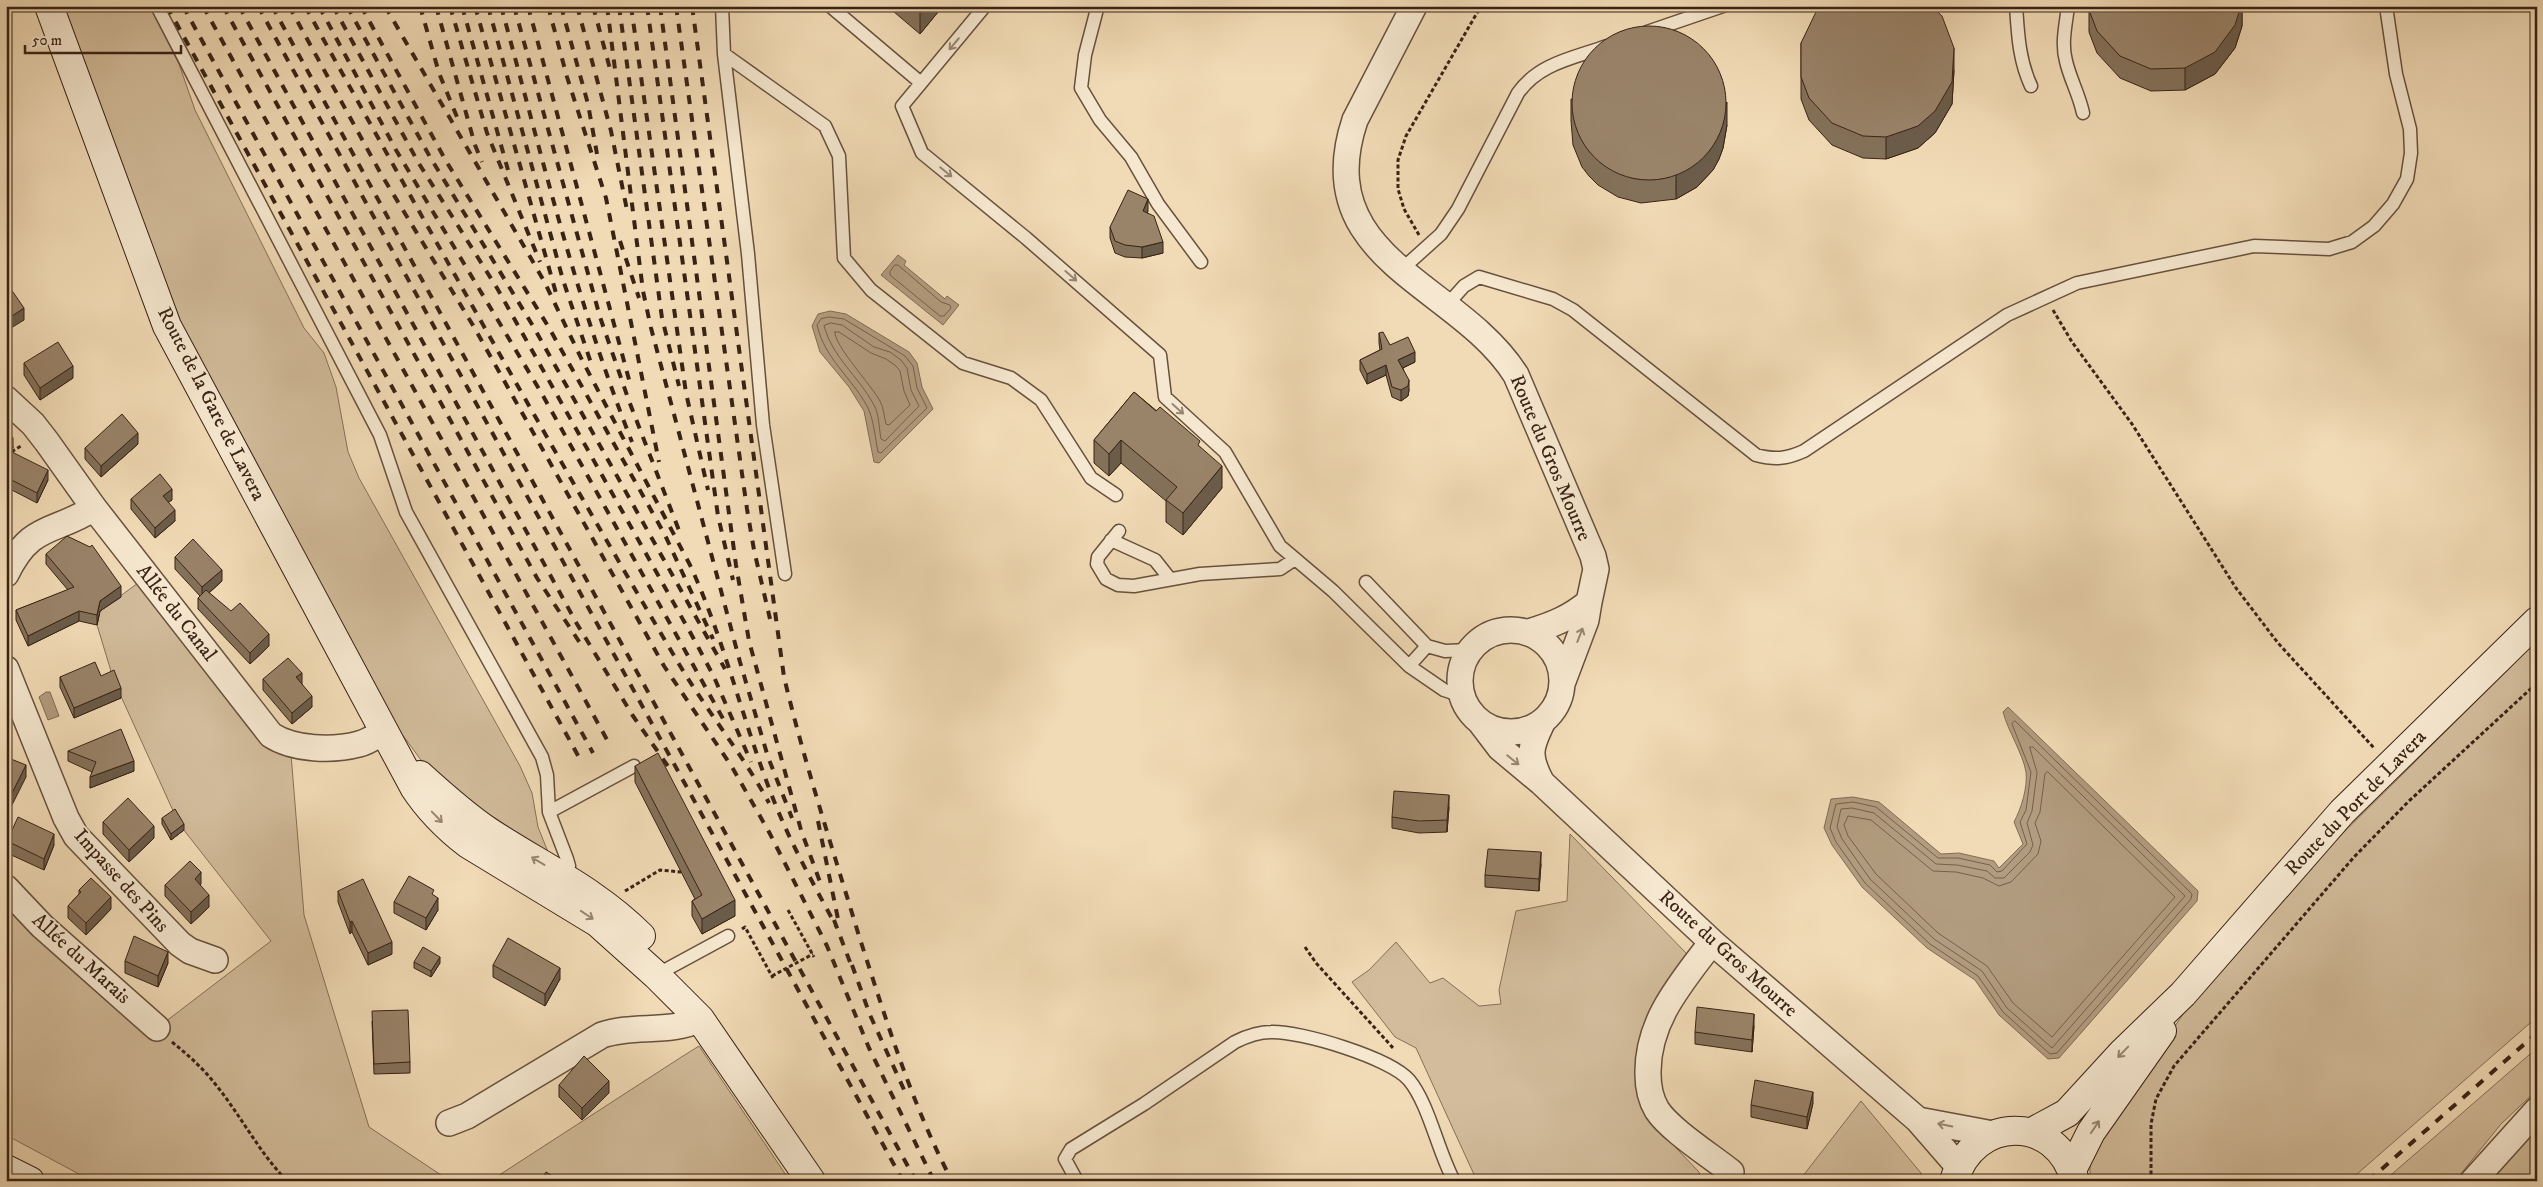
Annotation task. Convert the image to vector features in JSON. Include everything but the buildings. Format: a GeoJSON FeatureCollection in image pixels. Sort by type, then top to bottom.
{"type":"FeatureCollection","features":[{"type":"Feature","properties":{"kind":"street","name":"Route de la Gare de Lavera"},"geometry":{"type":"LineString","coordinates":[[49,6],[167,326],[414,787],[437,818],[468,844],[561,888],[608,929],[662,971],[700,1019],[811,1181]]}},
{"type":"Feature","properties":{"kind":"street","name":"Route du Gros Mourre"},"geometry":{"type":"LineString","coordinates":[[1414,6],[1355,120],[1349,138],[1347,162],[1351,204],[1370,240],[1401,270],[1504,356],[1527,397],[1592,556],[1596,569],[1586,620],[1562,681],[1560,696],[1553,710],[1543,721],[1532,746],[1531,756],[1534,769],[1542,783]]}},
{"type":"Feature","properties":{"kind":"street","name":"Allée du Canal"},"geometry":{"type":"LineString","coordinates":[[6,399],[33,424],[94,508],[271,735],[291,746],[324,747],[360,744],[384,731]]}},
{"type":"Feature","properties":{"kind":"street"},"geometry":{"type":"LineString","coordinates":[[6,574],[17,554],[28,541],[43,530],[72,520],[94,508]]}},
{"type":"Feature","properties":{"kind":"street"},"geometry":{"type":"LineString","coordinates":[[1470,650],[1482,639],[1496,632],[1512,629],[1528,632],[1558,623],[1574,615],[1589,602]]}},
{"type":"Feature","properties":{"kind":"street","name":"Route du Port de Lavera"},"geometry":{"type":"LineString","coordinates":[[2032,1132],[2067,1113],[2123,1052],[2183,994],[2342,812],[2537,621]]}},
{"type":"Feature","properties":{"kind":"street","name":"Route du Gros Mourre"},"geometry":{"type":"LineString","coordinates":[[1528,632],[1543,640],[1554,652],[1560,666],[1562,681]]}},
{"type":"Feature","properties":{"kind":"street","name":"Route du Gros Mourre"},"geometry":{"type":"LineString","coordinates":[[1470,650],[1462,664],[1459,680],[1462,696],[1470,711],[1500,748],[1542,783],[1712,942],[1918,1120],[1956,1174]]}},
{"type":"Feature","properties":{"kind":"street","name":"Impasse des Pins"},"geometry":{"type":"LineString","coordinates":[[6,669],[66,818],[76,836],[180,944],[190,951],[215,960]]}},
{"type":"Feature","properties":{"kind":"street"},"geometry":{"type":"LineString","coordinates":[[1481,723],[1497,730],[1513,732],[1530,729],[1543,721]]}},
{"type":"Feature","properties":{"kind":"street","name":"Allée du Marais"},"geometry":{"type":"LineString","coordinates":[[6,888],[42,926],[157,1028]]}},
{"type":"Feature","properties":{"kind":"street"},"geometry":{"type":"LineString","coordinates":[[1712,942],[1672,994],[1657,1023],[1648,1053],[1648,1080],[1653,1101],[1666,1121],[1731,1172]]}},
{"type":"Feature","properties":{"kind":"street","name":"Route du Port de Lavera"},"geometry":{"type":"LineString","coordinates":[[2073,1176],[2091,1132],[2156,1041],[2183,994]]}},
{"type":"Feature","properties":{"kind":"street"},"geometry":{"type":"LineString","coordinates":[[449,1123],[467,1116],[602,1035],[616,1030],[682,1026],[700,1019]]}},
{"type":"Feature","properties":{"kind":"street"},"geometry":{"type":"LineString","coordinates":[[2473,1181],[2537,1110]]}},
{"type":"Feature","properties":{"kind":"street"},"geometry":{"type":"LineString","coordinates":[[1918,1120],[1993,1134]]}},
{"type":"Feature","properties":{"kind":"street"},"geometry":{"type":"LineString","coordinates":[[1956,1174],[1967,1153],[1979,1142],[1993,1134],[2012,1130],[2032,1132],[2049,1141],[2063,1153],[2073,1176]]}},
{"type":"Feature","properties":{"kind":"street"},"geometry":{"type":"LineString","coordinates":[[6,1169],[30,1181]]}},
{"type":"Feature","properties":{"kind":"lane"},"geometry":{"type":"LineString","coordinates":[[157,6],[380,435],[406,512],[542,757],[547,775],[549,812],[567,859],[568,866],[561,888]]}},
{"type":"Feature","properties":{"kind":"lane"},"geometry":{"type":"LineString","coordinates":[[722,6],[724,54],[748,254],[763,425],[786,574]]}},
{"type":"Feature","properties":{"kind":"lane"},"geometry":{"type":"LineString","coordinates":[[830,6],[921,84]]}},
{"type":"Feature","properties":{"kind":"lane"},"geometry":{"type":"LineString","coordinates":[[986,6],[902,106],[922,153],[1026,238],[1160,355],[1164,397],[1225,452],[1280,546],[1333,591],[1409,666],[1444,690],[1462,696]]}},
{"type":"Feature","properties":{"kind":"lane"},"geometry":{"type":"LineString","coordinates":[[1094,6],[1097,9],[1085,55],[1080,88],[1100,120],[1131,157],[1158,204],[1201,262]]}},
{"type":"Feature","properties":{"kind":"lane"},"geometry":{"type":"LineString","coordinates":[[1639,36],[1723,6]]}},
{"type":"Feature","properties":{"kind":"lane"},"geometry":{"type":"LineString","coordinates":[[2016,6],[2019,51],[2022,66],[2031,86]]}},
{"type":"Feature","properties":{"kind":"lane"},"geometry":{"type":"LineString","coordinates":[[2068,6],[2064,45],[2065,60],[2080,99],[2083,113]]}},
{"type":"Feature","properties":{"kind":"lane"},"geometry":{"type":"LineString","coordinates":[[1446,306],[1464,286],[1479,277],[1553,299],[1573,310],[1756,455],[1772,460],[1789,458],[1804,451],[2007,315],[2077,283],[2254,246],[2329,249],[2352,242],[2374,226],[2393,204],[2406,179],[2411,153],[2410,129],[2396,74],[2386,6]]}},
{"type":"Feature","properties":{"kind":"lane"},"geometry":{"type":"LineString","coordinates":[[1401,270],[1441,234],[1458,209],[1518,93],[1528,79],[1545,68],[1620,42]]}},
{"type":"Feature","properties":{"kind":"lane"},"geometry":{"type":"LineString","coordinates":[[724,54],[825,126],[840,156],[844,258],[872,290],[963,363],[1011,378],[1041,400],[1091,478],[1116,495]]}},
{"type":"Feature","properties":{"kind":"lane"},"geometry":{"type":"LineString","coordinates":[[1170,579],[1165,570],[1155,560],[1115,536],[1098,557],[1097,564],[1106,579],[1118,586],[1134,586],[1200,574],[1280,569],[1295,559]]}},
{"type":"Feature","properties":{"kind":"lane"},"geometry":{"type":"LineString","coordinates":[[1366,582],[1427,646],[1445,652],[1470,650]]}},
{"type":"Feature","properties":{"kind":"lane"},"geometry":{"type":"LineString","coordinates":[[1409,666],[1427,646]]}},
{"type":"Feature","properties":{"kind":"lane"},"geometry":{"type":"LineString","coordinates":[[549,812],[634,766]]}},
{"type":"Feature","properties":{"kind":"lane"},"geometry":{"type":"LineString","coordinates":[[662,971],[728,936]]}},
{"type":"Feature","properties":{"kind":"lane"},"geometry":{"type":"LineString","coordinates":[[1077,1181],[1065,1159],[1071,1149],[1144,1104],[1235,1042],[1251,1034],[1272,1032],[1306,1036],[1384,1062],[1398,1070],[1410,1081],[1420,1098],[1454,1181]]}},
{"type":"Feature","properties":{"kind":"path"},"geometry":{"type":"LineString","coordinates":[[1427,247],[1404,209],[1398,188],[1398,160],[1406,136],[1481,6]]}},
{"type":"Feature","properties":{"kind":"path"},"geometry":{"type":"LineString","coordinates":[[2047,296],[2058,320],[2132,424],[2236,588],[2285,650],[2344,717],[2390,765]]}},
{"type":"Feature","properties":{"kind":"path"},"geometry":{"type":"LineString","coordinates":[[2151,1181],[2151,1124],[2156,1099],[2174,1066],[2354,857],[2409,801],[2537,683]]}},
{"type":"Feature","properties":{"kind":"path"},"geometry":{"type":"LineString","coordinates":[[620,895],[660,870],[674,873],[681,872]]}},
{"type":"Feature","properties":{"kind":"path"},"geometry":{"type":"LineString","coordinates":[[745,927],[773,977],[814,955],[788,910]]}},
{"type":"Feature","properties":{"kind":"path"},"geometry":{"type":"LineString","coordinates":[[1305,947],[1316,963],[1399,1054],[1410,1081]]}},
{"type":"Feature","properties":{"kind":"path"},"geometry":{"type":"LineString","coordinates":[[157,1028],[201,1067],[217,1086],[259,1147],[287,1181]]}},
{"type":"Feature","properties":{"kind":"shaded area"},"geometry":{"type":"Polygon","coordinates":[[[59,6],[150,6],[179,64],[195,110],[304,328],[324,353],[336,387],[348,452],[359,478],[520,766],[532,793],[538,827],[550,857],[511,836],[424,764],[390,718],[183,334],[59,6]]]}},
{"type":"Feature","properties":{"kind":"shaded area"},"geometry":{"type":"Polygon","coordinates":[[[138,583],[291,754],[304,915],[369,1127],[450,1181],[92,1181],[6,1135],[6,901],[148,1035],[271,941],[183,829],[114,681],[97,625],[100,611],[138,583]]]}},
{"type":"Feature","properties":{"kind":"shaded area"},"geometry":{"type":"Polygon","coordinates":[[[2537,641],[2537,1017],[2349,1181],[2090,1181],[2092,1151],[2193,999],[2321,855],[2537,641]]]}},
{"type":"Feature","properties":{"kind":"shaded area"},"geometry":{"type":"Polygon","coordinates":[[[1570,834],[1689,956],[1638,1055],[1637,1089],[1641,1104],[1654,1125],[1699,1172],[1701,1181],[1477,1181],[1416,1048],[1395,1037],[1352,982],[1369,970],[1396,942],[1430,983],[1443,978],[1479,1006],[1501,1004],[1499,990],[1516,911],[1567,901],[1570,834]]]}},
{"type":"Feature","properties":{"kind":"shaded area"},"geometry":{"type":"Polygon","coordinates":[[[699,1046],[790,1181],[490,1181],[683,1056],[699,1046]]]}},
{"type":"Feature","properties":{"kind":"shaded area"},"geometry":{"type":"Polygon","coordinates":[[[2537,1048],[2537,1090],[2501,1124],[2455,1181],[2384,1181],[2537,1048]]]}},
{"type":"Feature","properties":{"kind":"shaded area"},"geometry":{"type":"Polygon","coordinates":[[[1861,1101],[1921,1173],[1922,1181],[1799,1181],[1861,1101]]]}},
{"type":"Feature","properties":{"kind":"shaded area"},"geometry":{"type":"Polygon","coordinates":[[[2537,1127],[2537,1181],[2490,1181],[2496,1174],[2537,1127]]]}},
{"type":"Feature","properties":{"kind":"water"},"geometry":{"type":"Polygon","coordinates":[[[898,255],[906,261],[904,265],[945,299],[947,296],[959,305],[943,325],[881,275],[898,255]]]}},
{"type":"Feature","properties":{"kind":"water"},"geometry":{"type":"Polygon","coordinates":[[[830,311],[846,314],[909,352],[917,363],[922,387],[933,409],[879,463],[874,462],[864,411],[849,387],[820,352],[812,326],[818,314],[830,311]]]}},
{"type":"Feature","properties":{"kind":"water"},"geometry":{"type":"Polygon","coordinates":[[[46,692],[50,692],[59,716],[48,720],[39,697],[46,692]]]}},
{"type":"Feature","properties":{"kind":"water"},"geometry":{"type":"Polygon","coordinates":[[[2008,707],[2198,891],[2197,901],[2059,1058],[2048,1059],[1999,1015],[1975,980],[1927,948],[1862,887],[1832,845],[1824,828],[1831,799],[1853,797],[1879,802],[1941,854],[1959,853],[1994,861],[1999,868],[2023,844],[2014,822],[2023,798],[2026,772],[2003,712],[2008,707]]]}},
{"type":"Feature","properties":{"kind":"railway"},"geometry":{"type":"LineString","coordinates":[[167,6],[581,761]]}},
{"type":"Feature","properties":{"kind":"railway"},"geometry":{"type":"LineString","coordinates":[[183,6],[593,753]]}},
{"type":"Feature","properties":{"kind":"railway"},"geometry":{"type":"LineString","coordinates":[[203,6],[611,747]]}},
{"type":"Feature","properties":{"kind":"railway"},"geometry":{"type":"LineString","coordinates":[[223,6],[537,578],[584,649]]}},
{"type":"Feature","properties":{"kind":"railway"},"geometry":{"type":"LineString","coordinates":[[239,6],[577,624],[633,716],[672,772]]}},
{"type":"Feature","properties":{"kind":"railway"},"geometry":{"type":"LineString","coordinates":[[258,6],[903,1181]]}},
{"type":"Feature","properties":{"kind":"railway"},"geometry":{"type":"LineString","coordinates":[[272,6],[916,1181]]}},
{"type":"Feature","properties":{"kind":"railway"},"geometry":{"type":"LineString","coordinates":[[289,6],[381,174],[474,327],[664,666],[732,767],[769,832],[827,946],[869,1048],[934,1181]]}},
{"type":"Feature","properties":{"kind":"railway"},"geometry":{"type":"LineString","coordinates":[[305,6],[581,497],[687,677],[747,766],[769,803]]}},
{"type":"Feature","properties":{"kind":"railway"},"geometry":{"type":"LineString","coordinates":[[319,6],[396,150],[542,394],[726,724]]}},
{"type":"Feature","properties":{"kind":"railway"},"geometry":{"type":"LineString","coordinates":[[333,6],[418,162],[497,288],[695,641],[714,677],[751,762]]}},
{"type":"Feature","properties":{"kind":"railway"},"geometry":{"type":"LineString","coordinates":[[347,6],[430,157],[533,326],[725,669]]}},
{"type":"Feature","properties":{"kind":"railway"},"geometry":{"type":"LineString","coordinates":[[361,6],[446,161],[548,326],[665,535],[713,639]]}},
{"type":"Feature","properties":{"kind":"railway"},"geometry":{"type":"LineString","coordinates":[[385,6],[544,281],[582,360],[690,565],[714,623],[774,801],[795,849],[836,926]]}},
{"type":"Feature","properties":{"kind":"railway"},"geometry":{"type":"LineString","coordinates":[[420,6],[439,73],[459,122]]}},
{"type":"Feature","properties":{"kind":"railway"},"geometry":{"type":"LineString","coordinates":[[436,6],[475,145],[482,162]]}},
{"type":"Feature","properties":{"kind":"railway"},"geometry":{"type":"LineString","coordinates":[[450,6],[487,133],[540,262]]}},
{"type":"Feature","properties":{"kind":"railway"},"geometry":{"type":"LineString","coordinates":[[462,6],[508,170]]}},
{"type":"Feature","properties":{"kind":"railway"},"geometry":{"type":"LineString","coordinates":[[475,6],[556,293]]}},
{"type":"Feature","properties":{"kind":"railway"},"geometry":{"type":"LineString","coordinates":[[488,6],[563,280],[593,369]]}},
{"type":"Feature","properties":{"kind":"railway"},"geometry":{"type":"LineString","coordinates":[[501,6],[576,281],[632,442]]}},
{"type":"Feature","properties":{"kind":"railway"},"geometry":{"type":"LineString","coordinates":[[514,6],[600,317],[629,401],[680,533]]}},
{"type":"Feature","properties":{"kind":"railway"},"geometry":{"type":"LineString","coordinates":[[528,6],[631,387]]}},
{"type":"Feature","properties":{"kind":"railway"},"geometry":{"type":"LineString","coordinates":[[548,6],[567,77],[606,198],[659,462]]}},
{"type":"Feature","properties":{"kind":"railway"},"geometry":{"type":"LineString","coordinates":[[561,6],[588,104],[597,154]]}},
{"type":"Feature","properties":{"kind":"railway"},"geometry":{"type":"LineString","coordinates":[[577,6],[611,131],[628,215]]}},
{"type":"Feature","properties":{"kind":"railway"},"geometry":{"type":"LineString","coordinates":[[593,6],[610,69]]}},
{"type":"Feature","properties":{"kind":"railway"},"geometry":{"type":"LineString","coordinates":[[607,6],[643,291],[651,328],[740,662],[768,757],[792,818]]}},
{"type":"Feature","properties":{"kind":"railway"},"geometry":{"type":"LineString","coordinates":[[619,6],[662,318],[679,386]]}},
{"type":"Feature","properties":{"kind":"railway"},"geometry":{"type":"LineString","coordinates":[[631,6],[686,393],[708,490]]}},
{"type":"Feature","properties":{"kind":"railway"},"geometry":{"type":"LineString","coordinates":[[647,6],[718,516],[733,580]]}},
{"type":"Feature","properties":{"kind":"railway"},"geometry":{"type":"LineString","coordinates":[[660,6],[736,565],[749,641],[801,830],[820,882]]}},
{"type":"Feature","properties":{"kind":"railway"},"geometry":{"type":"LineString","coordinates":[[676,6],[747,509],[754,550],[770,619]]}},
{"type":"Feature","properties":{"kind":"railway"},"geometry":{"type":"LineString","coordinates":[[692,6],[784,677],[820,807],[889,1029],[924,1121],[952,1181]]}},
{"type":"Feature","properties":{"kind":"railway"},"geometry":{"type":"LineString","coordinates":[[620,241],[639,298]]}},
{"type":"Feature","properties":{"kind":"railway"},"geometry":{"type":"LineString","coordinates":[[818,821],[838,919]]}},
{"type":"Feature","properties":{"kind":"railway"},"geometry":{"type":"LineString","coordinates":[[834,920],[853,970]]}},
{"type":"Feature","properties":{"kind":"railway"},"geometry":{"type":"LineString","coordinates":[[852,965],[870,1015],[906,1094]]}},
{"type":"Feature","properties":{"kind":"railway"},"geometry":{"type":"LineString","coordinates":[[2368,1181],[2537,1033]]}}]}
